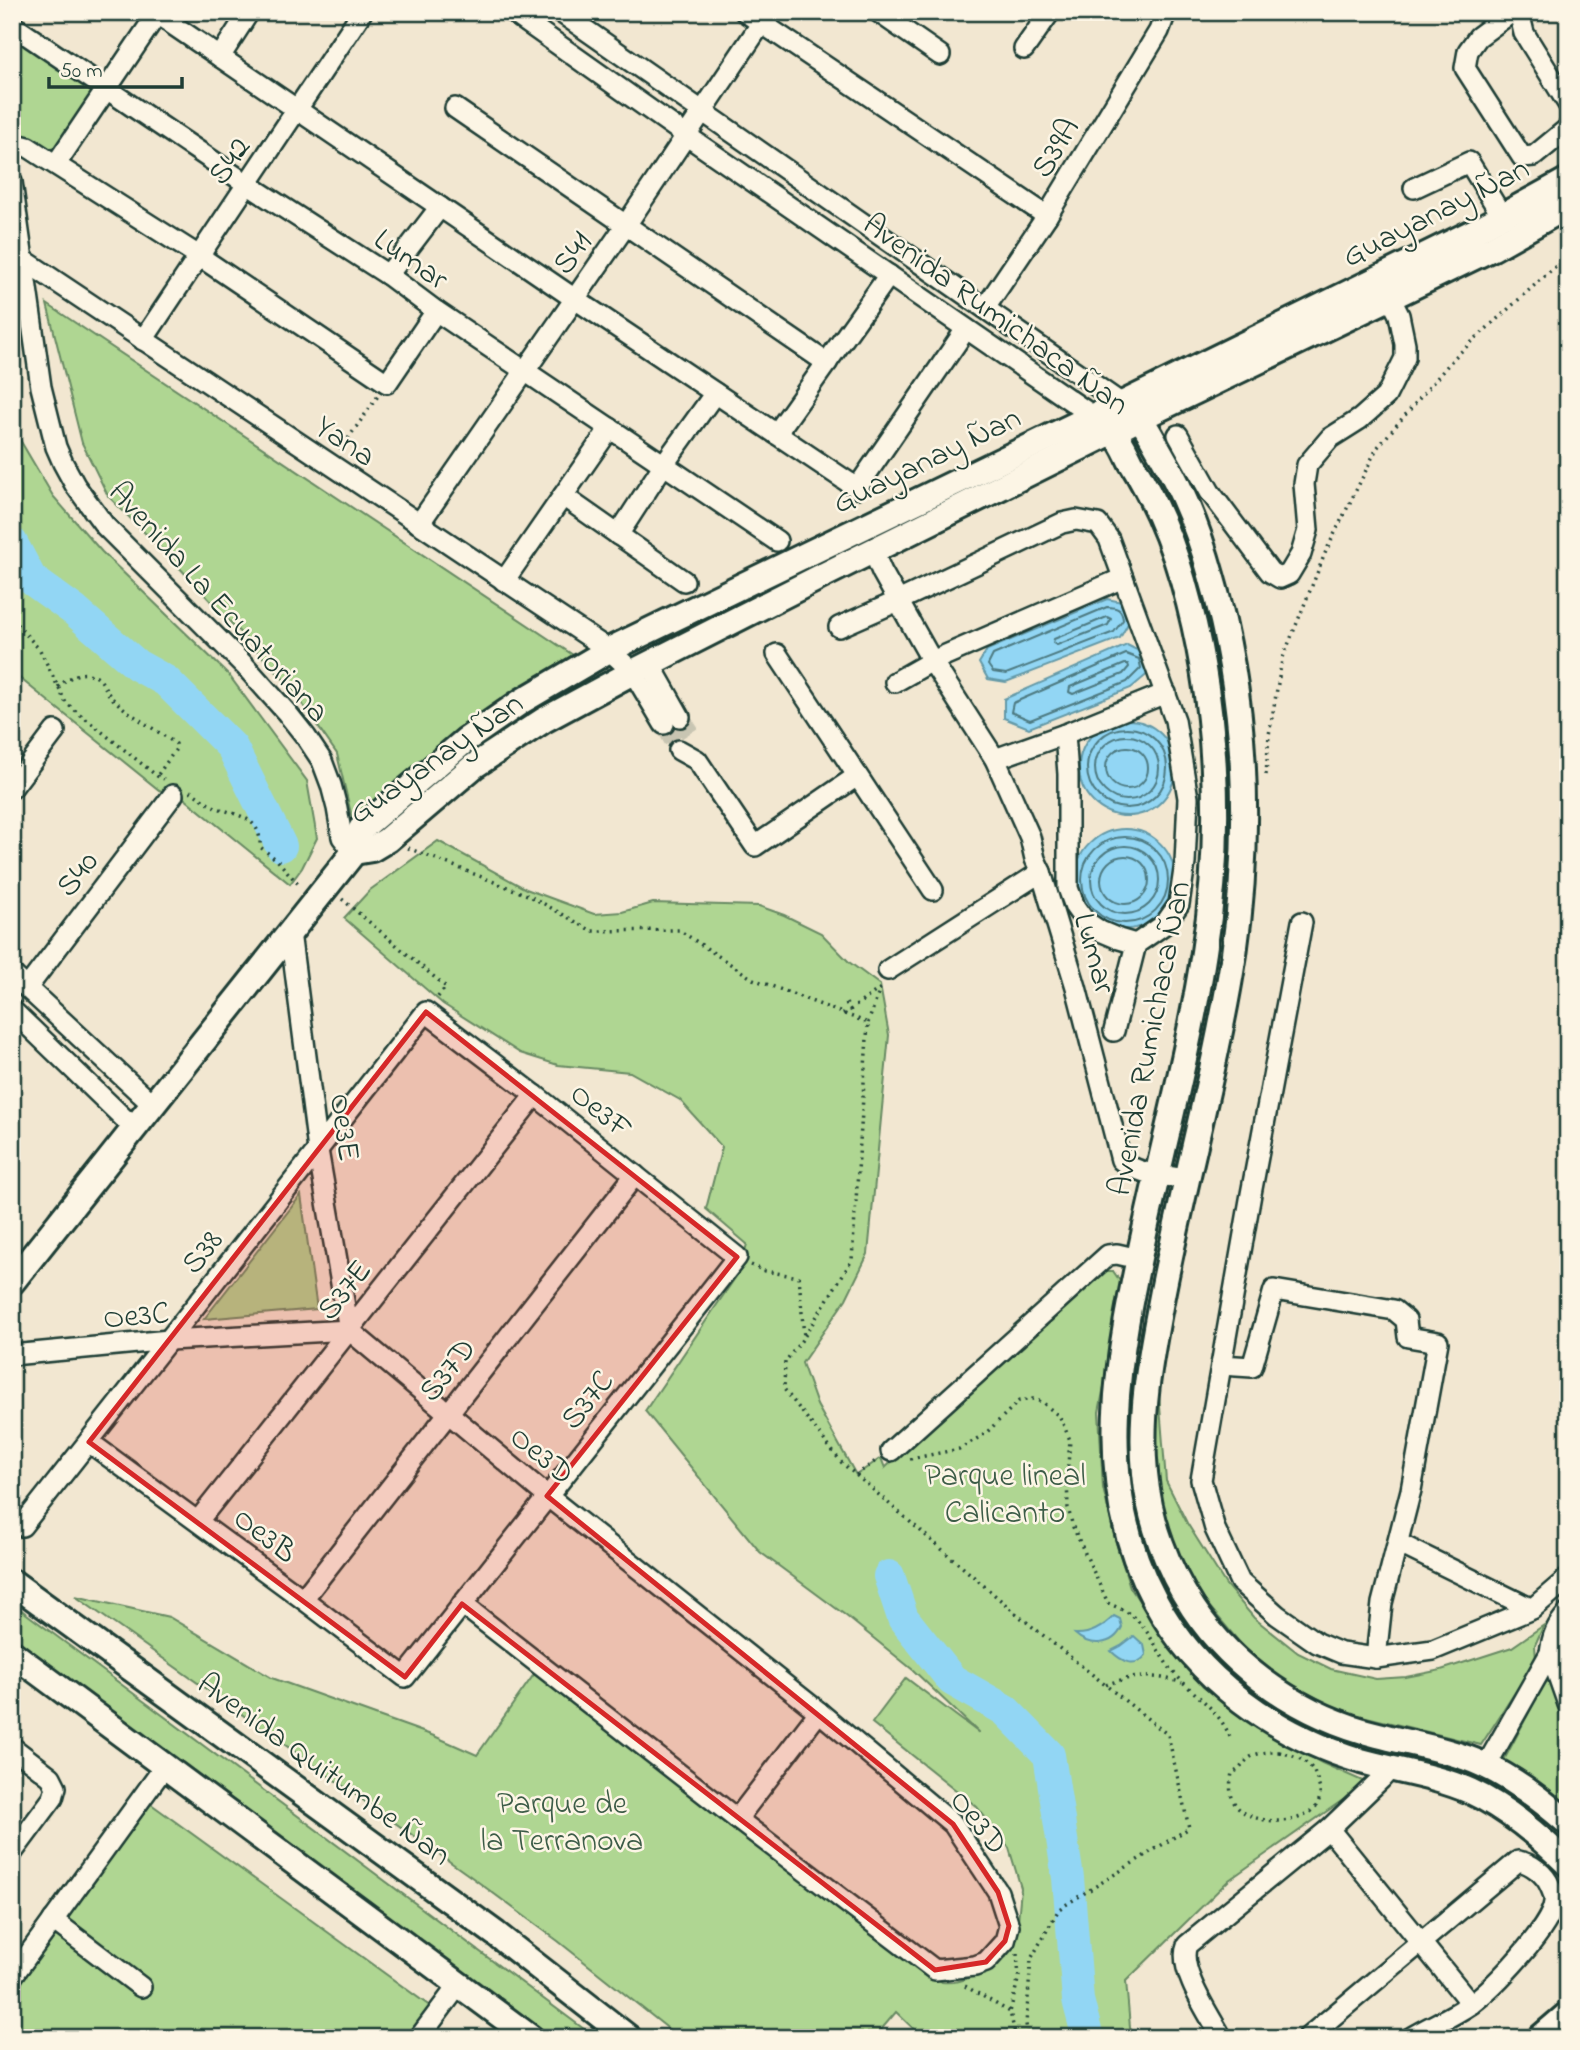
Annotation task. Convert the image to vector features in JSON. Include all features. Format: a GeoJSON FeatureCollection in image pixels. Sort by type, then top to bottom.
{"type":"FeatureCollection","features":[{"type":"Feature","properties":{"kind":"main road","name":"Guayanay Ñan"},"geometry":{"type":"LineString","coordinates":[[354,852],[372,849],[387,840],[474,766],[544,720],[824,575],[1114,432],[1131,411],[1568,180]]}},
{"type":"Feature","properties":{"kind":"main road","name":"Guayanay Ñan"},"geometry":{"type":"LineString","coordinates":[[12,1282],[354,852],[361,830],[467,739],[522,701],[609,650],[812,551],[1093,416],[1131,411],[1390,297],[1493,248],[1568,206]]}},
{"type":"Feature","properties":{"kind":"main road","name":"Avenida Rumichaca Ñan"},"geometry":{"type":"LineString","coordinates":[[1131,411],[1174,477],[1200,536],[1218,597],[1243,747],[1243,866],[1234,953],[1150,1357],[1144,1403],[1145,1475],[1156,1530],[1175,1577],[1195,1611],[1214,1636],[1260,1679],[1285,1696],[1340,1724],[1486,1766],[1535,1796],[1568,1824]]}},
{"type":"Feature","properties":{"kind":"main road","name":"Avenida Rumichaca Ñan"},"geometry":{"type":"LineString","coordinates":[[1093,416],[1114,432],[1148,490],[1173,546],[1190,604],[1214,749],[1214,865],[1205,949],[1192,1023],[1139,1259],[1115,1401],[1116,1478],[1121,1507],[1139,1569],[1171,1628],[1192,1655],[1243,1702],[1270,1721],[1330,1751],[1468,1790],[1518,1819],[1568,1864]]}},
{"type":"Feature","properties":{"kind":"main road"},"geometry":{"type":"LineString","coordinates":[[812,551],[824,575]]}},
{"type":"Feature","properties":{"kind":"main road","name":"Avenida Quitumbe Ñan"},"geometry":{"type":"LineString","coordinates":[[12,1582],[496,1934],[629,2038]]}},
{"type":"Feature","properties":{"kind":"main road"},"geometry":{"type":"LineString","coordinates":[[12,1653],[531,2038]]}},
{"type":"Feature","properties":{"kind":"main road"},"geometry":{"type":"LineString","coordinates":[[1216,1678],[1236,1657]]}},
{"type":"Feature","properties":{"kind":"main road"},"geometry":{"type":"LineString","coordinates":[[1540,2038],[1568,2014]]}},
{"type":"Feature","properties":{"kind":"street"},"geometry":{"type":"LineString","coordinates":[[220,57],[249,12]]}},
{"type":"Feature","properties":{"kind":"street","name":"S42"},"geometry":{"type":"LineString","coordinates":[[143,340],[362,12]]}},
{"type":"Feature","properties":{"kind":"street","name":"Avenida Rumichaca Ñan"},"geometry":{"type":"LineString","coordinates":[[512,12],[1093,416]]}},
{"type":"Feature","properties":{"kind":"street","name":"Avenida Rumichaca Ñan"},"geometry":{"type":"LineString","coordinates":[[560,12],[1131,411]]}},
{"type":"Feature","properties":{"kind":"street"},"geometry":{"type":"LineString","coordinates":[[745,12],[765,18],[1047,216]]}},
{"type":"Feature","properties":{"kind":"street"},"geometry":{"type":"LineString","coordinates":[[878,12],[940,55]]}},
{"type":"Feature","properties":{"kind":"street"},"geometry":{"type":"LineString","coordinates":[[1024,48],[1050,12]]}},
{"type":"Feature","properties":{"kind":"street","name":"S39A"},"geometry":{"type":"LineString","coordinates":[[985,308],[1047,216],[1159,31],[1166,12]]}},
{"type":"Feature","properties":{"kind":"street"},"geometry":{"type":"LineString","coordinates":[[1512,12],[1478,37],[1468,51],[1465,68],[1522,157],[1534,156],[1568,128]]}},
{"type":"Feature","properties":{"kind":"street"},"geometry":{"type":"LineString","coordinates":[[1519,12],[1524,33],[1568,104]]}},
{"type":"Feature","properties":{"kind":"street"},"geometry":{"type":"LineString","coordinates":[[56,164],[156,13],[856,488],[966,328]]}},
{"type":"Feature","properties":{"kind":"street","name":"S41"},"geometry":{"type":"LineString","coordinates":[[419,524],[687,136],[765,18]]}},
{"type":"Feature","properties":{"kind":"street","name":"Lumar"},"geometry":{"type":"LineString","coordinates":[[12,25],[247,184],[388,275],[436,311],[777,541]]}},
{"type":"Feature","properties":{"kind":"street"},"geometry":{"type":"LineString","coordinates":[[455,107],[827,363]]}},
{"type":"Feature","properties":{"kind":"street"},"geometry":{"type":"LineString","coordinates":[[12,143],[28,147],[56,164],[199,256],[387,383],[436,311]]}},
{"type":"Feature","properties":{"kind":"street"},"geometry":{"type":"LineString","coordinates":[[1414,188],[1469,162],[1502,216]]}},
{"type":"Feature","properties":{"kind":"street","name":"Avenida La Ecuatoriana"},"geometry":{"type":"LineString","coordinates":[[12,182],[41,387],[56,447],[75,485],[105,526],[245,666],[306,737],[322,761],[331,785],[342,837],[354,852]]}},
{"type":"Feature","properties":{"kind":"street"},"geometry":{"type":"LineString","coordinates":[[388,275],[440,206]]}},
{"type":"Feature","properties":{"kind":"street","name":"Yana"},"geometry":{"type":"LineString","coordinates":[[24,260],[609,650],[641,668],[672,721]]}},
{"type":"Feature","properties":{"kind":"street"},"geometry":{"type":"LineString","coordinates":[[776,434],[889,275]]}},
{"type":"Feature","properties":{"kind":"street"},"geometry":{"type":"LineString","coordinates":[[1178,435],[1210,492],[1270,572],[1280,578],[1289,574],[1301,554],[1308,530],[1304,484],[1307,465],[1330,438],[1360,419],[1386,396],[1405,358],[1399,315],[1390,297]]}},
{"type":"Feature","properties":{"kind":"street"},"geometry":{"type":"LineString","coordinates":[[618,535],[715,393]]}},
{"type":"Feature","properties":{"kind":"street"},"geometry":{"type":"LineString","coordinates":[[504,580],[610,428]]}},
{"type":"Feature","properties":{"kind":"street"},"geometry":{"type":"LineString","coordinates":[[563,496],[684,581]]}},
{"type":"Feature","properties":{"kind":"street"},"geometry":{"type":"LineString","coordinates":[[839,627],[1062,523],[1076,520],[1098,524],[1109,539],[1175,720],[1188,798],[1185,863],[1179,904],[1166,924],[1136,944],[1114,1031]]}},
{"type":"Feature","properties":{"kind":"street"},"geometry":{"type":"LineString","coordinates":[[873,551],[932,661],[995,759],[1030,837],[1038,865],[884,979]]}},
{"type":"Feature","properties":{"kind":"street"},"geometry":{"type":"LineString","coordinates":[[895,682],[932,661],[1123,578]]}},
{"type":"Feature","properties":{"kind":"street"},"geometry":{"type":"LineString","coordinates":[[777,654],[933,890]]}},
{"type":"Feature","properties":{"kind":"street"},"geometry":{"type":"LineString","coordinates":[[995,759],[1166,693]]}},
{"type":"Feature","properties":{"kind":"street"},"geometry":{"type":"LineString","coordinates":[[12,789],[55,731]]}},
{"type":"Feature","properties":{"kind":"street"},"geometry":{"type":"LineString","coordinates":[[1065,734],[1068,774],[1068,888],[1075,907],[1085,920],[1100,931],[1136,944]]}},
{"type":"Feature","properties":{"kind":"street"},"geometry":{"type":"LineString","coordinates":[[690,750],[755,846],[858,776]]}},
{"type":"Feature","properties":{"kind":"street","name":"S40"},"geometry":{"type":"LineString","coordinates":[[27,988],[175,788]]}},
{"type":"Feature","properties":{"kind":"street","name":"Lumar"},"geometry":{"type":"LineString","coordinates":[[1038,865],[1076,987],[1121,1160],[1129,1167],[1186,1179]]}},
{"type":"Feature","properties":{"kind":"street"},"geometry":{"type":"LineString","coordinates":[[1302,922],[1201,1480],[1215,1529],[1240,1582],[1277,1615],[1317,1643],[1341,1653],[1376,1658],[1433,1650],[1532,1609],[1568,1578]]}},
{"type":"Feature","properties":{"kind":"street","name":"Oe3E"},"geometry":{"type":"LineString","coordinates":[[290,932],[318,1150],[349,1330]]}},
{"type":"Feature","properties":{"kind":"street"},"geometry":{"type":"LineString","coordinates":[[12,974],[153,1105]]}},
{"type":"Feature","properties":{"kind":"street"},"geometry":{"type":"LineString","coordinates":[[12,1010],[135,1129]]}},
{"type":"Feature","properties":{"kind":"street","name":"Oe3F"},"geometry":{"type":"LineString","coordinates":[[426,1012],[536,1095],[737,1258]]}},
{"type":"Feature","properties":{"kind":"street","name":"S38"},"geometry":{"type":"LineString","coordinates":[[22,1526],[426,1012]]}},
{"type":"Feature","properties":{"kind":"street","name":"S37E"},"geometry":{"type":"LineString","coordinates":[[198,1521],[536,1095]]}},
{"type":"Feature","properties":{"kind":"street","name":"S37D"},"geometry":{"type":"LineString","coordinates":[[303,1599],[635,1175]]}},
{"type":"Feature","properties":{"kind":"street"},"geometry":{"type":"LineString","coordinates":[[891,1451],[1108,1255],[1117,1254],[1139,1259]]}},
{"type":"Feature","properties":{"kind":"street","name":"S37C"},"geometry":{"type":"LineString","coordinates":[[405,1677],[737,1258]]}},
{"type":"Feature","properties":{"kind":"street"},"geometry":{"type":"LineString","coordinates":[[1221,1365],[1252,1367],[1274,1290],[1394,1310],[1406,1320],[1408,1337],[1438,1342],[1411,1490],[1382,1602],[1376,1658]]}},
{"type":"Feature","properties":{"kind":"street","name":"Oe3C"},"geometry":{"type":"LineString","coordinates":[[12,1355],[169,1340],[349,1330]]}},
{"type":"Feature","properties":{"kind":"street","name":"Oe3D"},"geometry":{"type":"LineString","coordinates":[[349,1330],[547,1496],[819,1712],[953,1824],[998,1892],[1009,1926]]}},
{"type":"Feature","properties":{"kind":"street","name":"Oe3B"},"geometry":{"type":"LineString","coordinates":[[89,1442],[405,1677]]}},
{"type":"Feature","properties":{"kind":"street"},"geometry":{"type":"LineString","coordinates":[[1398,1543],[1532,1609]]}},
{"type":"Feature","properties":{"kind":"street"},"geometry":{"type":"LineString","coordinates":[[462,1604],[935,1970],[975,1966],[986,1962],[1004,1941],[1009,1926]]}},
{"type":"Feature","properties":{"kind":"street"},"geometry":{"type":"LineString","coordinates":[[1568,1614],[1558,1624],[1551,1640],[1550,1653],[1568,1704]]}},
{"type":"Feature","properties":{"kind":"street"},"geometry":{"type":"LineString","coordinates":[[1486,1766],[1550,1653]]}},
{"type":"Feature","properties":{"kind":"street"},"geometry":{"type":"LineString","coordinates":[[737,1819],[819,1712]]}},
{"type":"Feature","properties":{"kind":"street"},"geometry":{"type":"LineString","coordinates":[[12,1747],[51,1777],[57,1787],[53,1798],[12,1853]]}},
{"type":"Feature","properties":{"kind":"street"},"geometry":{"type":"LineString","coordinates":[[12,1977],[165,1766]]}},
{"type":"Feature","properties":{"kind":"street"},"geometry":{"type":"LineString","coordinates":[[1222,2038],[1184,1963],[1187,1945],[1329,1829],[1391,1768]]}},
{"type":"Feature","properties":{"kind":"street"},"geometry":{"type":"LineString","coordinates":[[1329,1829],[1471,2004]]}},
{"type":"Feature","properties":{"kind":"street"},"geometry":{"type":"LineString","coordinates":[[1307,2038],[1518,1861],[1528,1862],[1548,1882],[1555,1899],[1551,1914],[1541,1932],[1471,2004],[1410,2038]]}},
{"type":"Feature","properties":{"kind":"street"},"geometry":{"type":"LineString","coordinates":[[53,1920],[141,1987]]}},
{"type":"Feature","properties":{"kind":"street"},"geometry":{"type":"LineString","coordinates":[[419,2038],[460,1983]]}},
{"type":"Feature","properties":{"kind":"path"},"geometry":{"type":"LineString","coordinates":[[1265,783],[1269,735],[1282,660],[1326,551],[1377,448],[1454,358],[1568,255]]}},
{"type":"Feature","properties":{"kind":"path"},"geometry":{"type":"LineString","coordinates":[[330,465],[387,383]]}},
{"type":"Feature","properties":{"kind":"path"},"geometry":{"type":"LineString","coordinates":[[12,619],[40,650],[66,703],[175,788],[211,806],[247,819],[258,831],[260,847],[446,987],[426,1012]]}},
{"type":"Feature","properties":{"kind":"path"},"geometry":{"type":"LineString","coordinates":[[58,688],[67,679],[83,673],[94,675],[101,680],[115,701],[176,744],[176,749],[158,776]]}},
{"type":"Feature","properties":{"kind":"path"},"geometry":{"type":"LineString","coordinates":[[387,840],[530,896],[592,931],[679,930],[753,979],[868,1023]]}},
{"type":"Feature","properties":{"kind":"path"},"geometry":{"type":"LineString","coordinates":[[843,1014],[884,979]]}},
{"type":"Feature","properties":{"kind":"path"},"geometry":{"type":"LineString","coordinates":[[884,979],[868,1023],[852,1260],[804,1338],[785,1362],[784,1389],[842,1463],[1019,1616],[1168,1735],[1189,1828],[1059,1909],[1031,1959],[1026,2024],[1028,2038]]}},
{"type":"Feature","properties":{"kind":"path"},"geometry":{"type":"LineString","coordinates":[[846,1003],[849,1010]]}},
{"type":"Feature","properties":{"kind":"path"},"geometry":{"type":"LineString","coordinates":[[737,1258],[765,1271],[799,1277],[804,1338]]}},
{"type":"Feature","properties":{"kind":"path"},"geometry":{"type":"LineString","coordinates":[[856,1475],[891,1451],[894,1460],[959,1449],[985,1434],[1019,1401],[1033,1399],[1042,1402],[1060,1416],[1070,1440],[1068,1508],[1073,1527],[1108,1603],[1127,1612],[1140,1623],[1165,1663],[1211,1707],[1225,1724],[1231,1739]]}},
{"type":"Feature","properties":{"kind":"path"},"geometry":{"type":"LineString","coordinates":[[1106,1685],[1120,1679],[1157,1677],[1187,1685]]}},
{"type":"Feature","properties":{"kind":"path"},"geometry":{"type":"LineString","coordinates":[[1262,1752],[1279,1752],[1304,1761],[1315,1772],[1321,1794],[1316,1806],[1305,1816],[1271,1822],[1250,1816],[1235,1805],[1229,1787],[1232,1773],[1252,1756],[1262,1752]]}},
{"type":"Feature","properties":{"kind":"path"},"geometry":{"type":"LineString","coordinates":[[1009,1926],[1017,1952],[1018,1976],[1010,2012],[1016,2038]]}},
{"type":"Feature","properties":{"kind":"path"},"geometry":{"type":"LineString","coordinates":[[935,1970],[1010,2012]]}},
{"type":"Feature","properties":{"kind":"highlighted area"},"geometry":{"type":"Polygon","coordinates":[[[426,1012],[737,1257],[547,1496],[953,1824],[998,1892],[1009,1926],[1005,1941],[986,1962],[935,1970],[462,1604],[405,1677],[89,1442],[426,1012]]]}},
{"type":"Feature","properties":{"kind":"green space"},"geometry":{"type":"Polygon","coordinates":[[[12,30],[102,89],[55,160],[15,134],[12,120],[12,30]]]}},
{"type":"Feature","properties":{"kind":"green space"},"geometry":{"type":"Polygon","coordinates":[[[47,304],[573,655],[463,726],[352,818],[337,754],[289,685],[108,496],[82,443],[47,304]]]}},
{"type":"Feature","properties":{"kind":"green space"},"geometry":{"type":"Polygon","coordinates":[[[12,424],[53,496],[102,552],[228,674],[307,781],[317,838],[302,868],[290,884],[185,799],[159,790],[12,672],[12,424]]]}},
{"type":"Feature","properties":{"kind":"green space"},"geometry":{"type":"Polygon","coordinates":[[[438,841],[526,889],[594,914],[622,912],[653,903],[759,906],[821,933],[849,962],[880,985],[889,1035],[868,1254],[846,1299],[802,1363],[817,1405],[856,1475],[881,1458],[885,1468],[1100,1271],[1113,1271],[1122,1284],[1099,1412],[1103,1488],[1130,1587],[1170,1648],[1203,1687],[1265,1732],[1322,1763],[1367,1783],[1229,1880],[1126,1981],[1130,2027],[1137,2038],[923,2038],[896,2012],[874,2038],[680,2038],[558,1941],[470,1876],[75,1596],[169,1617],[272,1678],[434,1736],[477,1755],[535,1673],[734,1830],[942,1982],[967,1978],[1006,1957],[1018,1921],[1021,1888],[1009,1848],[977,1807],[872,1723],[906,1678],[979,1733],[913,1670],[760,1552],[645,1411],[739,1272],[747,1244],[706,1209],[722,1147],[680,1100],[630,1072],[558,1065],[520,1053],[443,1004],[344,918],[370,890],[438,841]]]}},
{"type":"Feature","properties":{"kind":"green space"},"geometry":{"type":"Polygon","coordinates":[[[301,1195],[317,1309],[204,1319],[301,1195]]]}},
{"type":"Feature","properties":{"kind":"green space"},"geometry":{"type":"Polygon","coordinates":[[[1159,1394],[1166,1481],[1187,1523],[1226,1585],[1254,1618],[1298,1653],[1331,1669],[1376,1679],[1406,1677],[1441,1670],[1512,1647],[1544,1625],[1535,1645],[1536,1660],[1481,1745],[1354,1714],[1328,1704],[1283,1679],[1251,1656],[1203,1599],[1174,1548],[1158,1486],[1153,1419],[1159,1394]]]}},
{"type":"Feature","properties":{"kind":"green space"},"geometry":{"type":"Polygon","coordinates":[[[12,1603],[596,2038],[554,2038],[12,1646],[12,1603]]]}},
{"type":"Feature","properties":{"kind":"green space"},"geometry":{"type":"Polygon","coordinates":[[[1548,1676],[1568,1735],[1568,1810],[1503,1762],[1548,1676]]]}},
{"type":"Feature","properties":{"kind":"green space"},"geometry":{"type":"Polygon","coordinates":[[[151,1804],[431,2007],[406,2038],[32,2038],[12,2023],[12,1990],[151,1804]]]}},
{"type":"Feature","properties":{"kind":"water"},"geometry":{"type":"Polygon","coordinates":[[[1107,599],[1127,603],[1130,620],[1120,638],[1006,682],[988,679],[979,663],[987,650],[1107,599]]]}},
{"type":"Feature","properties":{"kind":"water"},"geometry":{"type":"Polygon","coordinates":[[[1127,645],[1145,654],[1150,672],[1131,688],[1029,728],[1004,718],[1004,699],[1127,645]]]}},
{"type":"Feature","properties":{"kind":"water"},"geometry":{"type":"Polygon","coordinates":[[[1127,720],[1145,724],[1161,734],[1171,750],[1175,768],[1171,786],[1161,802],[1145,812],[1127,816],[1109,812],[1093,802],[1083,786],[1079,768],[1083,750],[1093,734],[1109,724],[1127,720]]]}},
{"type":"Feature","properties":{"kind":"water"},"geometry":{"type":"Polygon","coordinates":[[[1125,829],[1144,833],[1160,844],[1171,860],[1175,879],[1171,898],[1160,914],[1144,925],[1125,929],[1106,925],[1090,914],[1079,898],[1075,879],[1079,860],[1090,844],[1106,833],[1125,829]]]}},
{"type":"Feature","properties":{"kind":"water"},"geometry":{"type":"Polygon","coordinates":[[[1114,1616],[1120,1619],[1122,1627],[1118,1634],[1107,1641],[1094,1643],[1075,1634],[1096,1629],[1114,1616]]]}},
{"type":"Feature","properties":{"kind":"water"},"geometry":{"type":"Polygon","coordinates":[[[1134,1636],[1144,1645],[1146,1655],[1142,1659],[1128,1662],[1111,1651],[1121,1646],[1134,1636]]]}},
{"type":"Feature","properties":{"kind":"waterway"},"geometry":{"type":"LineString","coordinates":[[12,543],[31,579],[75,611],[137,665],[166,681],[232,747],[281,846]]}},
{"type":"Feature","properties":{"kind":"waterway"},"geometry":{"type":"LineString","coordinates":[[889,1576],[903,1618],[952,1680],[1005,1710],[1049,1755],[1068,1878],[1078,2000],[1088,2038]]}},
{"type":"Feature","properties":{"kind":"tunnel"},"geometry":{"type":"LineString","coordinates":[[680,717],[695,741]]}},
{"type":"Feature","properties":{"kind":"tunnel"},"geometry":{"type":"LineString","coordinates":[[664,724],[679,750]]}},
{"type":"Feature","properties":{"kind":"park label","name":"Parque lineal Calicanto"},"geometry":{"type":"Point","coordinates":[1005,1492]}},
{"type":"Feature","properties":{"kind":"park label","name":"Parque de la Terranova"},"geometry":{"type":"Point","coordinates":[562,1820]}}]}
